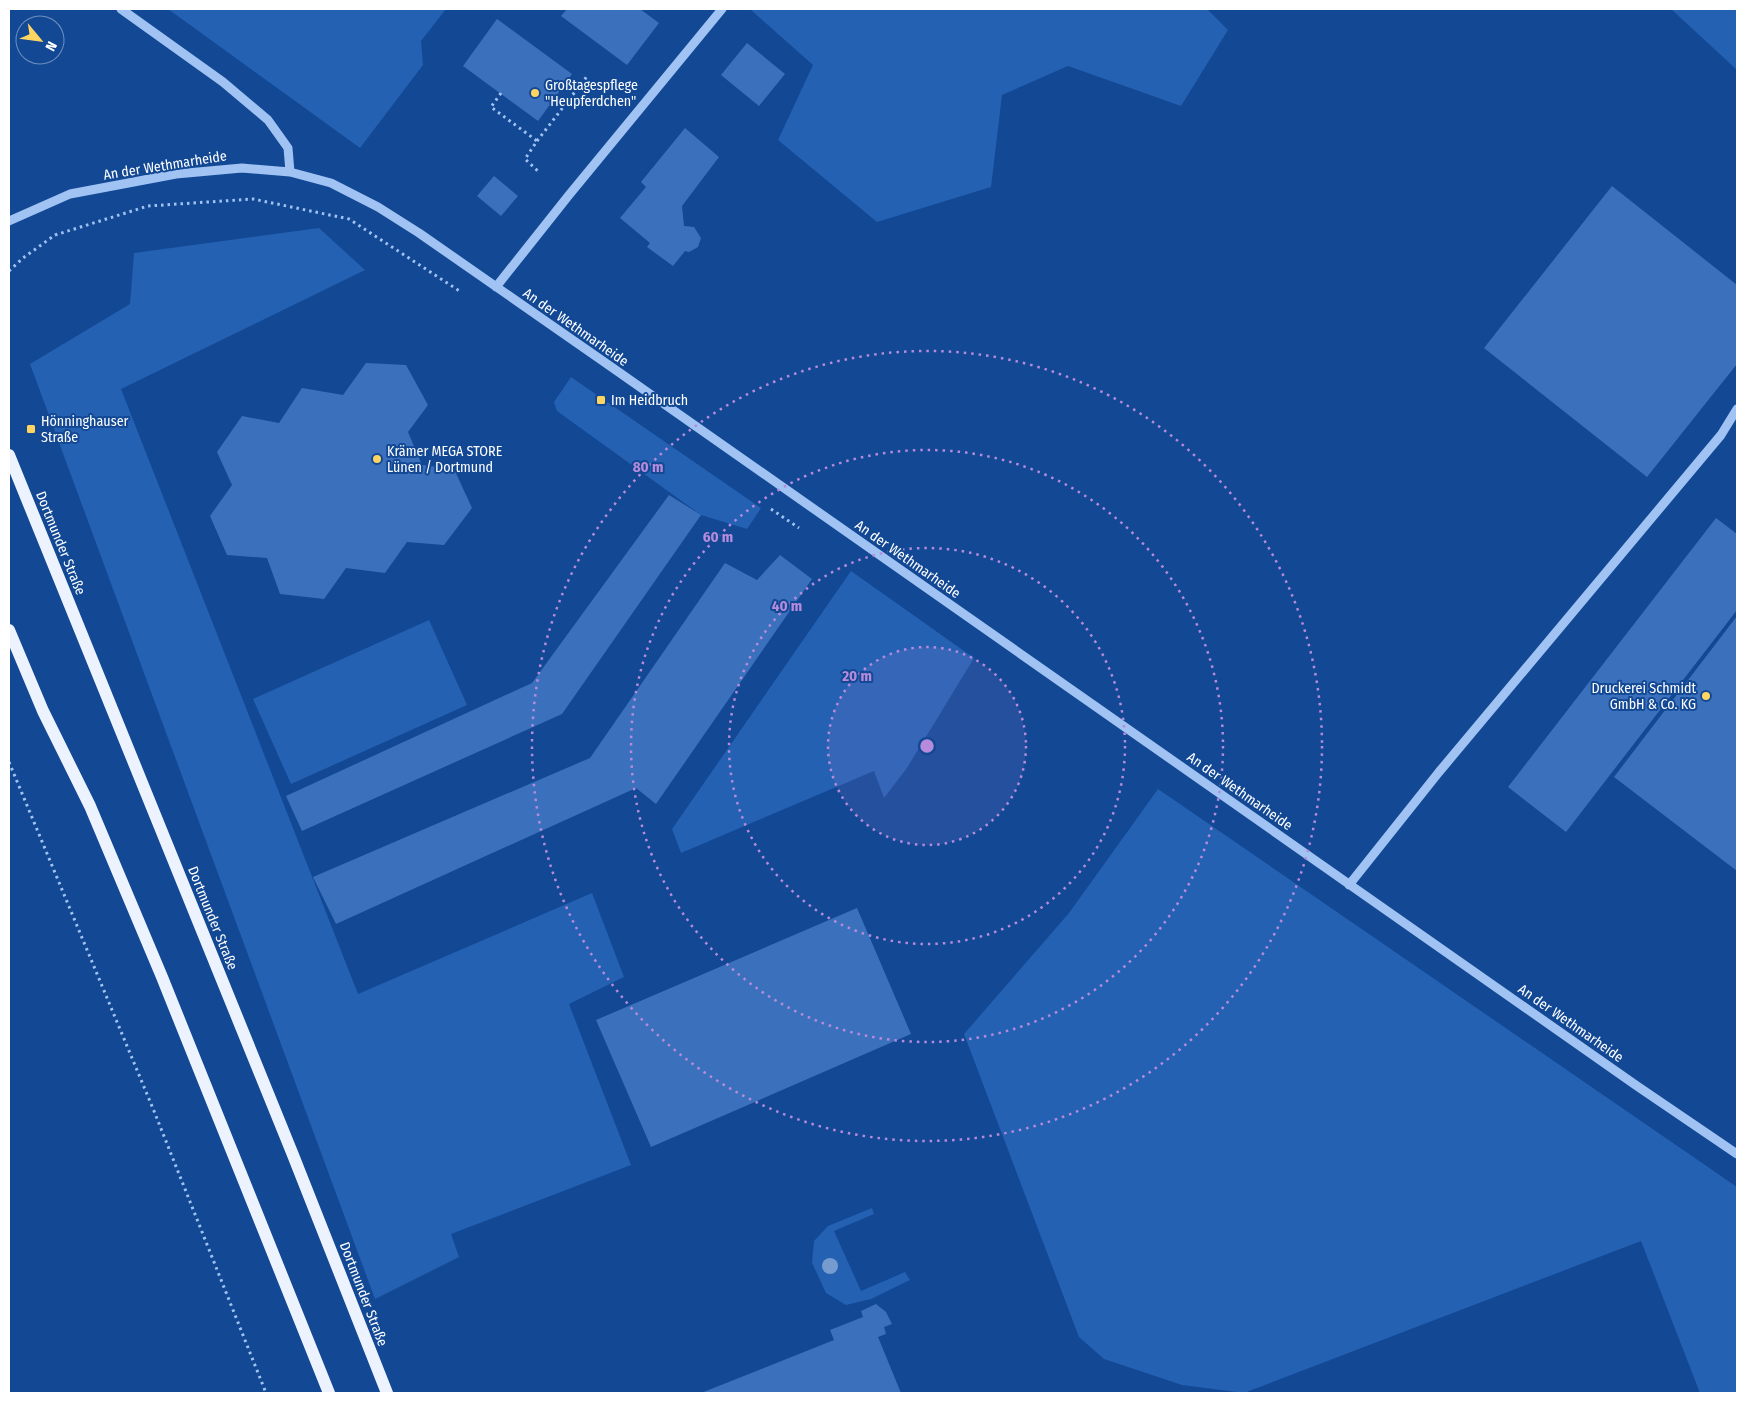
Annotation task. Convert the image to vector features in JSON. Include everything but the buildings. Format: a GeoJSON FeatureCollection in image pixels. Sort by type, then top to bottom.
{"type":"FeatureCollection","features":[{"type":"Feature","properties":{"kind":"main road","name":"Dortmunder Straße"},"geometry":{"type":"LineString","coordinates":[[9,456],[293,1155],[387,1393]]}},
{"type":"Feature","properties":{"kind":"main road"},"geometry":{"type":"LineString","coordinates":[[9,630],[43,711],[90,806],[162,977],[329,1393]]}},
{"type":"Feature","properties":{"kind":"street"},"geometry":{"type":"LineString","coordinates":[[121,9],[223,82],[268,120],[288,148],[290,172]]}},
{"type":"Feature","properties":{"kind":"street"},"geometry":{"type":"LineString","coordinates":[[496,287],[722,9]]}},
{"type":"Feature","properties":{"kind":"street","name":"An der Wethmarheide"},"geometry":{"type":"LineString","coordinates":[[9,221],[70,194],[176,174],[242,168],[290,172],[331,183],[378,207],[496,287],[1349,885],[1737,1154]]}},
{"type":"Feature","properties":{"kind":"street"},"geometry":{"type":"LineString","coordinates":[[1349,885],[1439,772],[1721,435],[1737,409]]}},
{"type":"Feature","properties":{"kind":"path"},"geometry":{"type":"LineString","coordinates":[[539,172],[524,159],[588,75]]}},
{"type":"Feature","properties":{"kind":"path"},"geometry":{"type":"LineString","coordinates":[[501,93],[491,107],[537,141]]}},
{"type":"Feature","properties":{"kind":"path"},"geometry":{"type":"LineString","coordinates":[[9,271],[54,235],[148,206],[253,199],[349,220],[469,297]]}},
{"type":"Feature","properties":{"kind":"path"},"geometry":{"type":"LineString","coordinates":[[769,507],[801,529]]}},
{"type":"Feature","properties":{"kind":"path"},"geometry":{"type":"LineString","coordinates":[[9,762],[154,1111],[266,1393]]}},
{"type":"Feature","properties":{"kind":"shaded area"},"geometry":{"type":"Polygon","coordinates":[[[168,9],[446,9],[421,41],[423,65],[360,148],[168,9]]]}},
{"type":"Feature","properties":{"kind":"shaded area"},"geometry":{"type":"Polygon","coordinates":[[[750,9],[1207,9],[1228,30],[1181,106],[1068,66],[1002,95],[991,187],[877,222],[778,140],[813,65],[750,9]]]}},
{"type":"Feature","properties":{"kind":"shaded area"},"geometry":{"type":"Polygon","coordinates":[[[1671,9],[1737,9],[1737,70],[1671,9]]]}},
{"type":"Feature","properties":{"kind":"shaded area"},"geometry":{"type":"Polygon","coordinates":[[[319,228],[365,270],[121,389],[358,994],[592,893],[624,977],[569,1004],[631,1165],[451,1234],[459,1257],[375,1299],[30,364],[130,304],[134,253],[319,228]]]}},
{"type":"Feature","properties":{"kind":"shaded area"},"geometry":{"type":"Polygon","coordinates":[[[571,377],[761,508],[747,529],[701,515],[557,411],[554,402],[571,377]]]}},
{"type":"Feature","properties":{"kind":"shaded area"},"geometry":{"type":"Polygon","coordinates":[[[851,571],[974,658],[907,768],[884,798],[874,771],[681,853],[672,829],[851,571]]]}},
{"type":"Feature","properties":{"kind":"shaded area"},"geometry":{"type":"Polygon","coordinates":[[[429,620],[467,705],[291,784],[253,699],[429,620]]]}},
{"type":"Feature","properties":{"kind":"shaded area"},"geometry":{"type":"Polygon","coordinates":[[[1158,789],[1737,1187],[1737,1393],[1700,1393],[1641,1241],[1244,1393],[1182,1385],[1104,1359],[1079,1337],[964,1034],[1069,913],[1158,789]]]}},
{"type":"Feature","properties":{"kind":"shaded area"},"geometry":{"type":"Polygon","coordinates":[[[872,1208],[874,1214],[834,1231],[861,1291],[905,1272],[910,1280],[871,1299],[846,1305],[826,1293],[812,1263],[814,1241],[828,1226],[872,1208]]]}},
{"type":"Feature","properties":{"kind":"place","name":"Großtagespflege \"Heupferdchen\""},"geometry":{"type":"Point","coordinates":[535,93]}},
{"type":"Feature","properties":{"kind":"place","name":"Im Heidbruch"},"geometry":{"type":"Point","coordinates":[601,400]}},
{"type":"Feature","properties":{"kind":"place","name":"Hönninghauser Straße"},"geometry":{"type":"Point","coordinates":[31,429]}},
{"type":"Feature","properties":{"kind":"place","name":"Krämer MEGA STORE Lünen / Dortmund"},"geometry":{"type":"Point","coordinates":[377,459]}},
{"type":"Feature","properties":{"kind":"place","name":"Druckerei Schmidt GmbH & Co. KG"},"geometry":{"type":"Point","coordinates":[1706,696]}}]}
